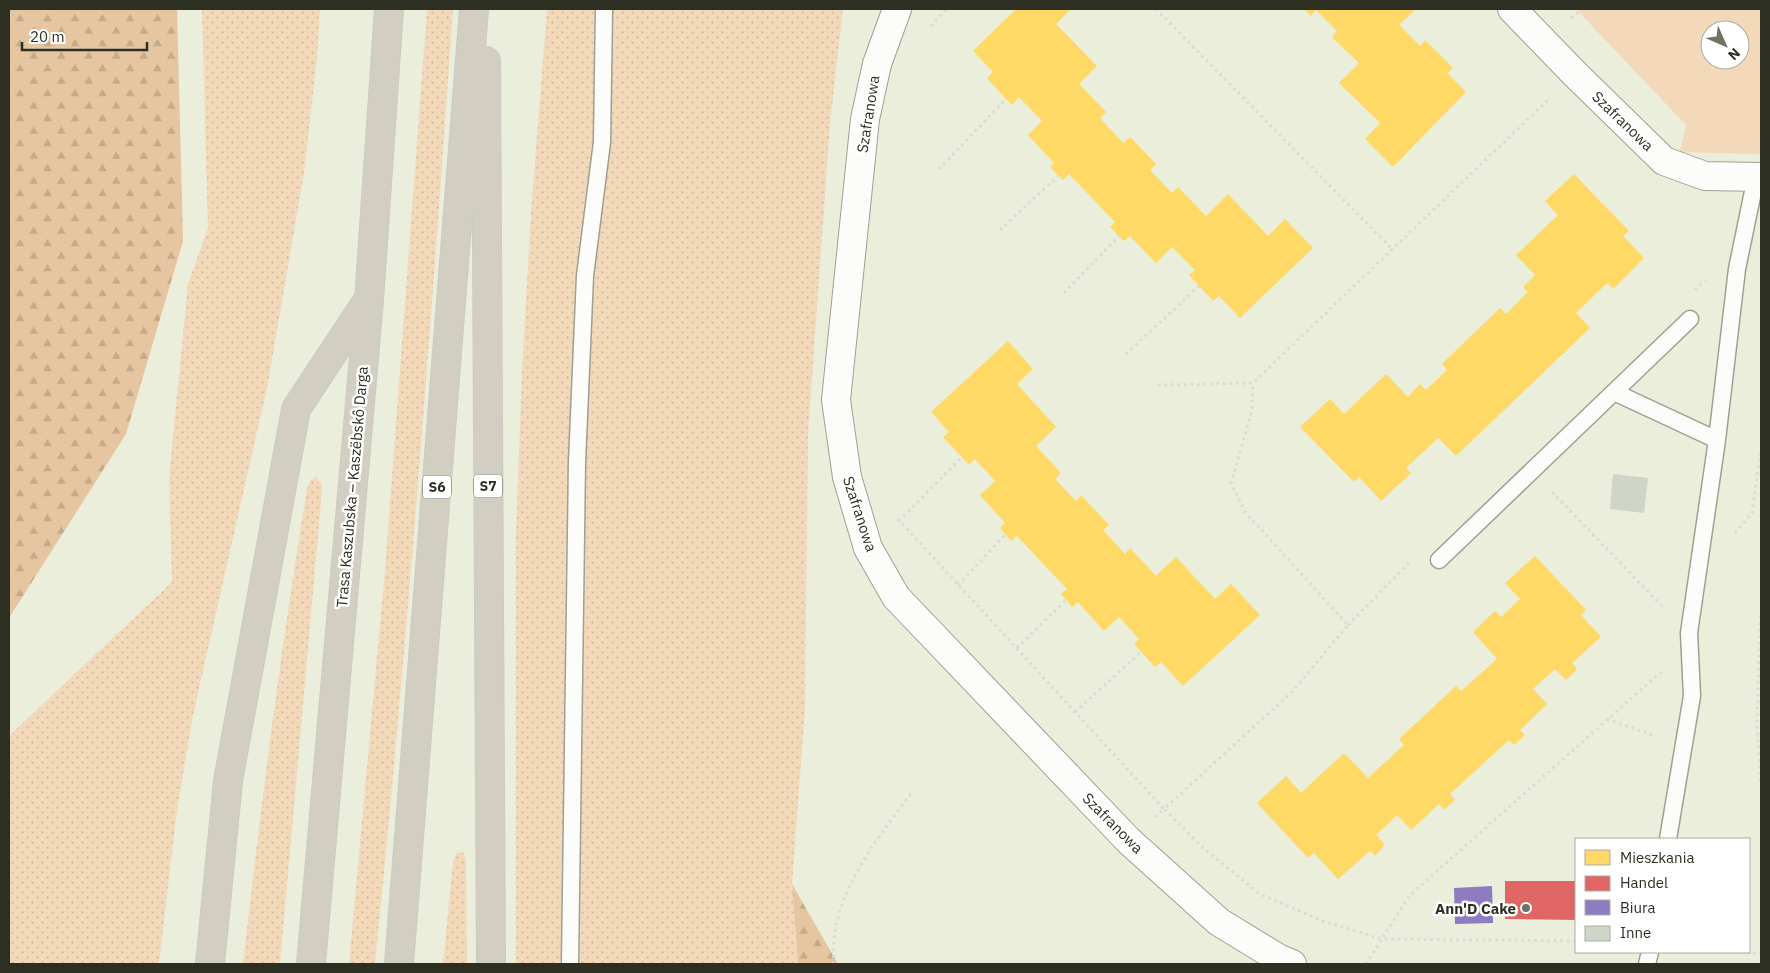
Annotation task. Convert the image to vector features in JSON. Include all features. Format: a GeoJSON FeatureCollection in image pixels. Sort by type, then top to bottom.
{"type":"FeatureCollection","features":[{"type":"Feature","properties":{"kind":"highway","name":"Trasa Kaszubska – Kaszëbskô Darga"},"geometry":{"type":"LineString","coordinates":[[311,964],[369,300],[389,9]]}},
{"type":"Feature","properties":{"kind":"highway","name":"S6"},"geometry":{"type":"LineString","coordinates":[[399,964],[474,9]]}},
{"type":"Feature","properties":{"kind":"highway","name":"S7"},"geometry":{"type":"LineString","coordinates":[[486,9],[490,964]]}},
{"type":"Feature","properties":{"kind":"highway"},"geometry":{"type":"LineString","coordinates":[[210,964],[228,781],[296,409],[369,300]]}},
{"type":"Feature","properties":{"kind":"street","name":"Szafranowa"},"geometry":{"type":"LineString","coordinates":[[897,9],[876,64],[865,119],[836,400],[847,477],[868,548],[896,597],[1129,841],[1219,922],[1278,958],[1292,964]]}},
{"type":"Feature","properties":{"kind":"street","name":"Szafranowa"},"geometry":{"type":"LineString","coordinates":[[1512,9],[1664,161],[1704,176],[1758,177]]}},
{"type":"Feature","properties":{"kind":"lane"},"geometry":{"type":"LineString","coordinates":[[570,964],[577,462],[585,276],[602,142],[604,9]]}},
{"type":"Feature","properties":{"kind":"lane"},"geometry":{"type":"LineString","coordinates":[[1668,838],[1692,696],[1689,640],[1717,440],[1737,269],[1758,177]]}},
{"type":"Feature","properties":{"kind":"lane"},"geometry":{"type":"LineString","coordinates":[[1439,560],[1690,319]]}},
{"type":"Feature","properties":{"kind":"lane"},"geometry":{"type":"LineString","coordinates":[[1614,392],[1717,440]]}},
{"type":"Feature","properties":{"kind":"path"},"geometry":{"type":"LineString","coordinates":[[927,32],[946,9]]}},
{"type":"Feature","properties":{"kind":"path"},"geometry":{"type":"LineString","coordinates":[[1156,9],[1392,249]]}},
{"type":"Feature","properties":{"kind":"path"},"geometry":{"type":"LineString","coordinates":[[939,169],[1006,99]]}},
{"type":"Feature","properties":{"kind":"path"},"geometry":{"type":"LineString","coordinates":[[1158,386],[1253,383],[1547,101]]}},
{"type":"Feature","properties":{"kind":"path"},"geometry":{"type":"LineString","coordinates":[[1000,230],[1058,176]]}},
{"type":"Feature","properties":{"kind":"path"},"geometry":{"type":"LineString","coordinates":[[1064,293],[1119,236]]}},
{"type":"Feature","properties":{"kind":"path"},"geometry":{"type":"LineString","coordinates":[[1126,354],[1199,286]]}},
{"type":"Feature","properties":{"kind":"path"},"geometry":{"type":"LineString","coordinates":[[1253,383],[1252,411],[1231,483],[1245,512],[1348,625]]}},
{"type":"Feature","properties":{"kind":"path"},"geometry":{"type":"LineString","coordinates":[[899,521],[962,457]]}},
{"type":"Feature","properties":{"kind":"path"},"geometry":{"type":"LineString","coordinates":[[1366,964],[1410,895],[1606,719],[1689,640],[1531,471]]}},
{"type":"Feature","properties":{"kind":"path"},"geometry":{"type":"LineString","coordinates":[[895,513],[899,521],[1164,809],[1202,847],[1260,894],[1323,921],[1382,940],[1575,942]]}},
{"type":"Feature","properties":{"kind":"path"},"geometry":{"type":"LineString","coordinates":[[958,585],[1005,534]]}},
{"type":"Feature","properties":{"kind":"path"},"geometry":{"type":"LineString","coordinates":[[1129,841],[1293,691],[1348,625],[1426,545],[1439,560]]}},
{"type":"Feature","properties":{"kind":"path"},"geometry":{"type":"LineString","coordinates":[[1016,648],[1066,600]]}},
{"type":"Feature","properties":{"kind":"path"},"geometry":{"type":"LineString","coordinates":[[1761,616],[1757,725],[1761,786]]}},
{"type":"Feature","properties":{"kind":"path"},"geometry":{"type":"LineString","coordinates":[[1075,712],[1141,652]]}},
{"type":"Feature","properties":{"kind":"path"},"geometry":{"type":"LineString","coordinates":[[1606,719],[1684,746]]}},
{"type":"Feature","properties":{"kind":"path"},"geometry":{"type":"LineString","coordinates":[[832,964],[836,923],[850,883],[869,852],[912,792]]}},
{"type":"Feature","properties":{"kind":"shaded area"},"geometry":{"type":"Polygon","coordinates":[[[202,9],[320,9],[317,58],[304,173],[268,383],[193,715],[177,810],[159,964],[9,964],[9,736],[172,582],[169,478],[188,284],[208,228],[202,9]]]}},
{"type":"Feature","properties":{"kind":"shaded area"},"geometry":{"type":"Polygon","coordinates":[[[427,9],[453,9],[418,487],[375,964],[349,964],[385,570],[427,9]]]}},
{"type":"Feature","properties":{"kind":"shaded area"},"geometry":{"type":"Polygon","coordinates":[[[547,9],[843,9],[830,123],[808,434],[805,708],[792,884],[798,964],[516,964],[516,533],[522,372],[531,213],[547,9]]]}},
{"type":"Feature","properties":{"kind":"shaded area"},"geometry":{"type":"Polygon","coordinates":[[[1576,9],[1761,9],[1761,154],[1680,152],[1686,125],[1576,9]]]}},
{"type":"Feature","properties":{"kind":"shaded area"},"geometry":{"type":"Polygon","coordinates":[[[316,477],[321,483],[322,490],[280,964],[243,964],[280,667],[307,489],[310,481],[316,477]]]}},
{"type":"Feature","properties":{"kind":"shaded area"},"geometry":{"type":"Polygon","coordinates":[[[458,852],[464,853],[466,861],[467,964],[443,964],[453,863],[458,852]]]}},
{"type":"Feature","properties":{"kind":"green space"},"geometry":{"type":"Polygon","coordinates":[[[9,9],[177,9],[183,241],[126,434],[9,618],[9,9]]]}},
{"type":"Feature","properties":{"kind":"green space"},"geometry":{"type":"Polygon","coordinates":[[[792,884],[838,964],[798,964],[792,884]]]}},
{"type":"Feature","properties":{"kind":"building: Mieszkania"},"geometry":{"type":"Polygon","coordinates":[[[1016,9],[1071,9],[1056,24],[1097,66],[1079,84],[1106,112],[1100,118],[1123,143],[1130,137],[1156,164],[1150,170],[1172,193],[1178,187],[1206,216],[1228,194],[1268,236],[1285,219],[1313,248],[1240,318],[1219,296],[1213,301],[1189,275],[1195,270],[1172,247],[1156,263],[1130,236],[1124,241],[1110,227],[1115,222],[1069,174],[1063,180],[1050,167],[1054,163],[1028,135],[1042,121],[1019,97],[1012,105],[1006,99],[987,78],[993,72],[973,51],[1016,9]]]}},
{"type":"Feature","properties":{"kind":"building: Mieszkania"},"geometry":{"type":"Polygon","coordinates":[[[1304,9],[1411,9],[1414,11],[1399,25],[1420,46],[1425,40],[1453,68],[1447,73],[1466,92],[1393,167],[1365,139],[1380,123],[1339,83],[1359,63],[1332,37],[1337,31],[1316,10],[1311,16],[1304,9]]]}},
{"type":"Feature","properties":{"kind":"building: Mieszkania"},"geometry":{"type":"Polygon","coordinates":[[[1574,174],[1629,231],[1623,236],[1644,258],[1613,289],[1607,283],[1576,313],[1590,328],[1456,456],[1438,438],[1406,468],[1411,473],[1381,501],[1359,477],[1354,482],[1300,427],[1330,399],[1344,414],[1386,374],[1408,397],[1420,384],[1426,390],[1447,370],[1442,364],[1500,308],[1506,314],[1528,292],[1523,287],[1535,275],[1516,255],[1558,215],[1545,201],[1574,174]]]}},
{"type":"Feature","properties":{"kind":"building: Mieszkania"},"geometry":{"type":"Polygon","coordinates":[[[1008,341],[1033,369],[1017,384],[1056,427],[1036,446],[1061,473],[1055,479],[1076,501],[1081,495],[1109,525],[1103,530],[1125,554],[1130,548],[1156,576],[1176,557],[1215,599],[1231,584],[1260,615],[1183,686],[1161,662],[1155,667],[1141,652],[1134,644],[1139,639],[1119,617],[1104,631],[1078,602],[1072,607],[1061,594],[1067,589],[1017,536],[1011,541],[1000,528],[1005,523],[980,495],[995,481],[975,459],[969,465],[943,437],[949,432],[931,412],[1008,341]]]}},
{"type":"Feature","properties":{"kind":"building: Mieszkania"},"geometry":{"type":"Polygon","coordinates":[[[1535,556],[1586,610],[1581,615],[1601,637],[1572,663],[1577,669],[1566,680],[1555,669],[1533,689],[1547,704],[1520,730],[1525,735],[1514,745],[1509,740],[1450,794],[1455,800],[1444,810],[1439,804],[1411,830],[1397,815],[1376,835],[1385,845],[1375,856],[1370,851],[1338,879],[1314,853],[1308,858],[1257,803],[1286,776],[1301,793],[1344,753],[1368,778],[1404,745],[1399,739],[1456,686],[1461,691],[1497,659],[1473,632],[1495,611],[1501,617],[1520,599],[1505,583],[1535,556]]]}},
{"type":"Feature","properties":{"kind":"building: Handel"},"geometry":{"type":"Polygon","coordinates":[[[1505,881],[1575,881],[1575,920],[1505,919],[1505,881]]]}},
{"type":"Feature","properties":{"kind":"building: Biura"},"geometry":{"type":"Polygon","coordinates":[[[1492,886],[1493,923],[1455,924],[1454,888],[1492,886]]]}},
{"type":"Feature","properties":{"kind":"building: Inne"},"geometry":{"type":"Polygon","coordinates":[[[1613,474],[1648,478],[1644,513],[1610,509],[1613,474]]]}},
{"type":"Feature","properties":{"kind":"place","name":"Ann'D Cake"},"geometry":{"type":"Point","coordinates":[1526,908]}}]}
